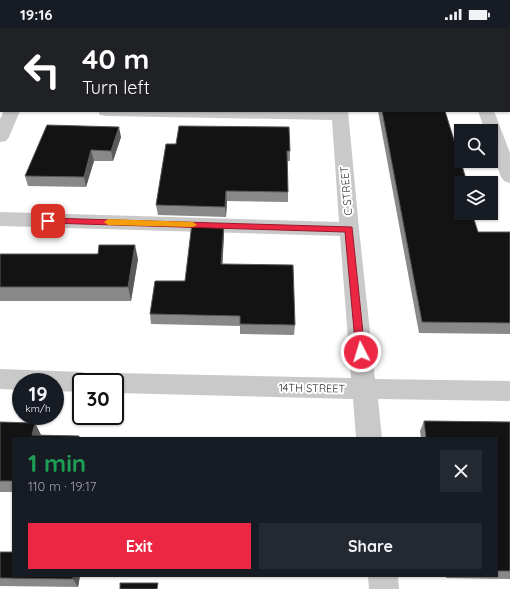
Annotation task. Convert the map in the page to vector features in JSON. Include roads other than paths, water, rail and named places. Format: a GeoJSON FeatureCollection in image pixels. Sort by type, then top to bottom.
{"type":"FeatureCollection","features":[{"type":"Feature","properties":{"kind":"street"},"geometry":{"type":"LineString","coordinates":[[0,137],[12,112]]}},
{"type":"Feature","properties":{"kind":"street"},"geometry":{"type":"LineString","coordinates":[[175,112],[340,113]]}},
{"type":"Feature","properties":{"kind":"street"},"geometry":{"type":"LineString","coordinates":[[486,112],[510,177]]}},
{"type":"Feature","properties":{"kind":"street","name":"C STREET"},"geometry":{"type":"LineString","coordinates":[[340,113],[349,229],[366,390],[369,437]]}},
{"type":"Feature","properties":{"kind":"street"},"geometry":{"type":"LineString","coordinates":[[0,219],[349,229]]}},
{"type":"Feature","properties":{"kind":"street"},"geometry":{"type":"LineString","coordinates":[[0,379],[72,382]]}},
{"type":"Feature","properties":{"kind":"street","name":"14TH STREET"},"geometry":{"type":"LineString","coordinates":[[124,383],[366,390],[510,391]]}},
{"type":"Feature","properties":{"kind":"street"},"geometry":{"type":"LineString","coordinates":[[383,577],[384,589]]}}]}
